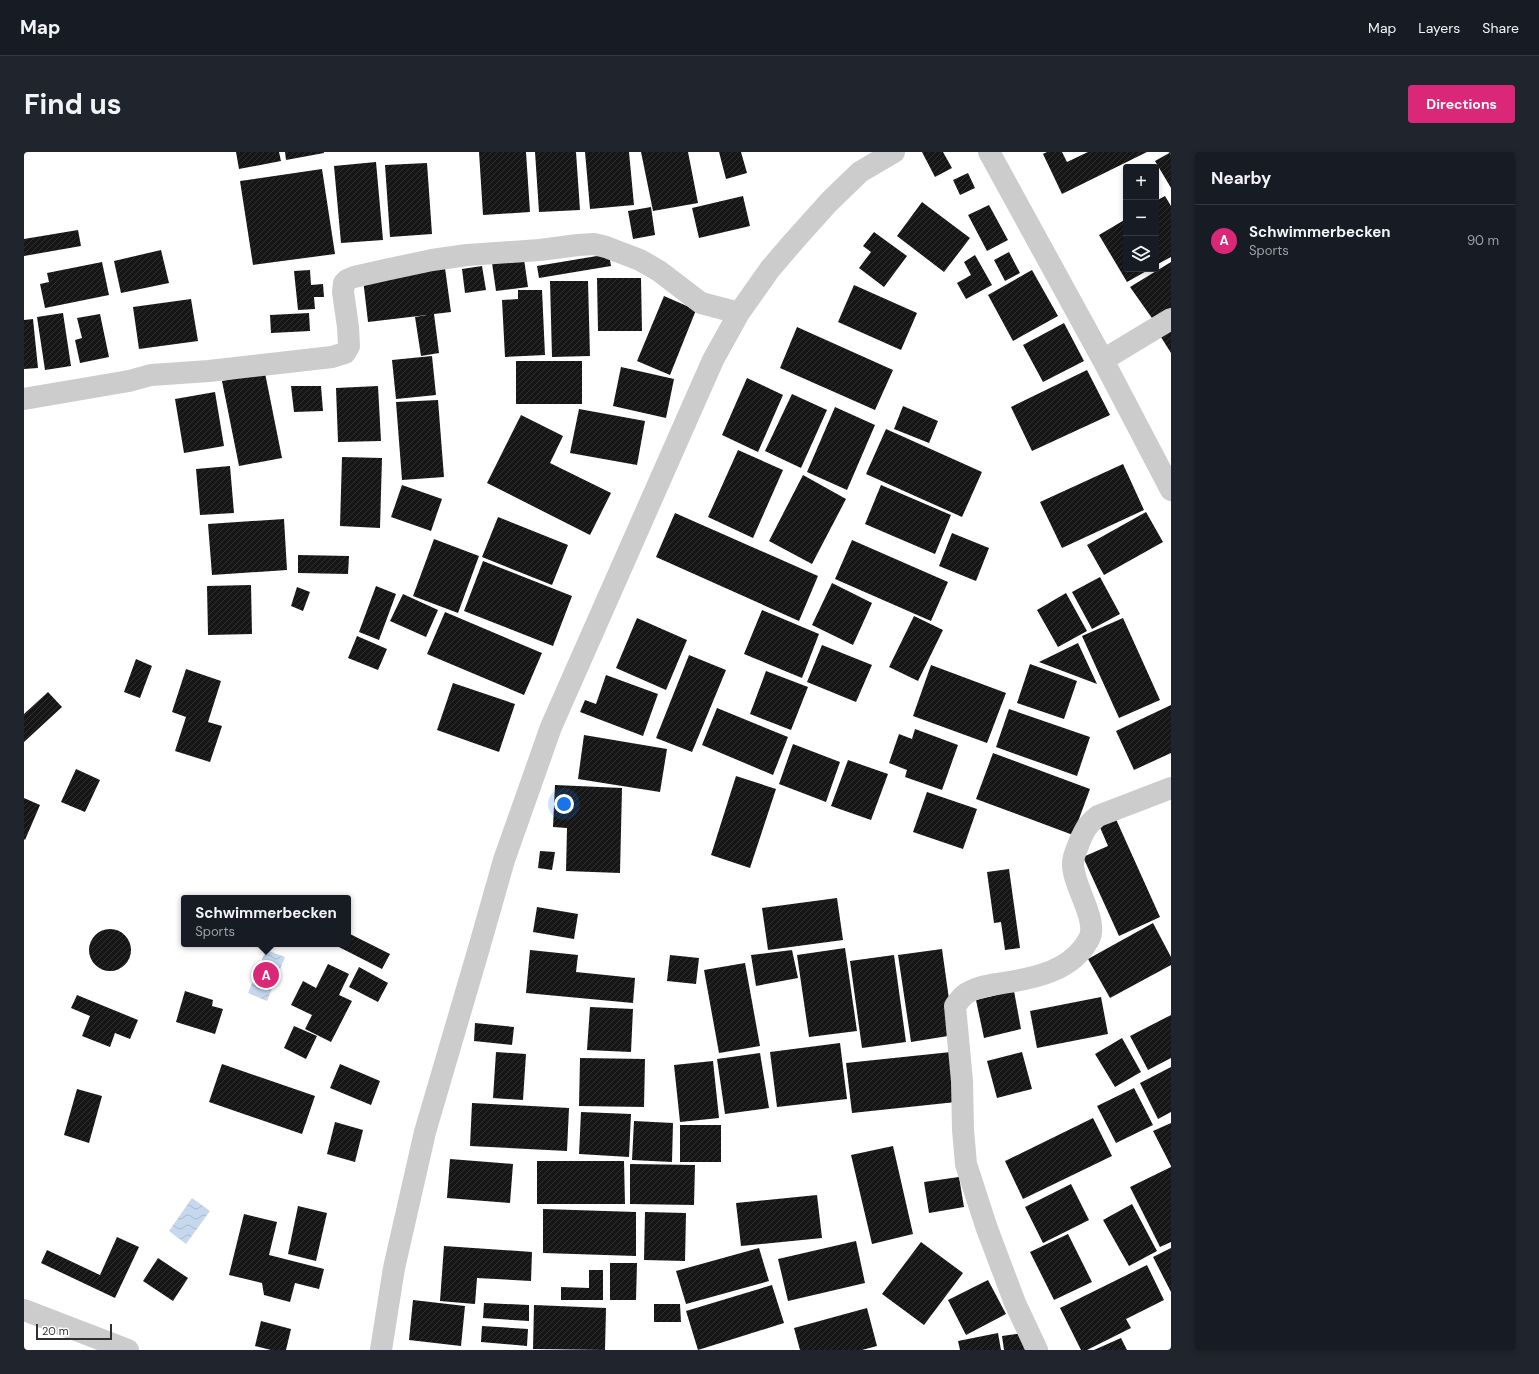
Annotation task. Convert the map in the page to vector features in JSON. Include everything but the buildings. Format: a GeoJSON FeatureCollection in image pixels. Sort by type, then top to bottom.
{"type":"FeatureCollection","features":[{"type":"Feature","properties":{"kind":"street"},"geometry":{"type":"LineString","coordinates":[[381,1350],[394,1268],[425,1132],[504,860],[551,727],[713,360],[739,313],[770,269],[829,202],[860,172],[894,152]]}},
{"type":"Feature","properties":{"kind":"street"},"geometry":{"type":"LineString","coordinates":[[990,152],[1103,360],[1171,490]]}},
{"type":"Feature","properties":{"kind":"street"},"geometry":{"type":"LineString","coordinates":[[24,399],[129,381],[152,375],[209,371],[332,357],[345,353],[349,346],[343,292],[344,283],[354,277],[432,260],[594,244],[640,260],[659,271],[701,303],[739,313]]}},
{"type":"Feature","properties":{"kind":"street"},"geometry":{"type":"LineString","coordinates":[[1103,360],[1171,319]]}},
{"type":"Feature","properties":{"kind":"street"},"geometry":{"type":"LineString","coordinates":[[1037,1350],[1015,1303],[986,1226],[966,1164],[963,1130],[962,1081],[955,1006],[967,993],[983,986],[1035,977],[1052,971],[1079,953],[1088,940],[1092,926],[1075,876],[1073,863],[1088,824],[1098,816],[1171,788]]}},
{"type":"Feature","properties":{"kind":"street"},"geometry":{"type":"LineString","coordinates":[[24,1310],[128,1350]]}},
{"type":"Feature","properties":{"kind":"water"},"geometry":{"type":"Polygon","coordinates":[[[266,950],[285,957],[267,1001],[248,993],[266,950]]]}},
{"type":"Feature","properties":{"kind":"water"},"geometry":{"type":"Polygon","coordinates":[[[192,1198],[210,1211],[186,1244],[169,1231],[192,1198]]]}},
{"type":"Feature","properties":{"kind":"place","name":"Schwimmerbecken"},"geometry":{"type":"Point","coordinates":[266,975]}}]}
